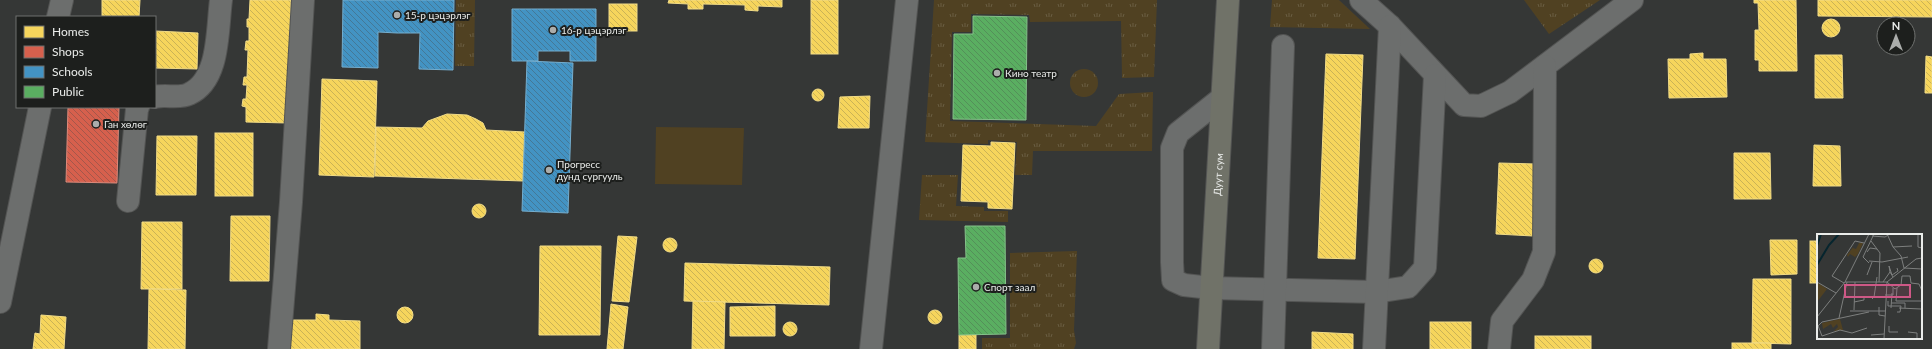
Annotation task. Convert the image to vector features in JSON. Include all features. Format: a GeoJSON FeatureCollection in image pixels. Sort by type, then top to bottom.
{"type":"FeatureCollection","features":[{"type":"Feature","properties":{"kind":"main road","name":"Дуут сум"},"geometry":{"type":"LineString","coordinates":[[1208,349],[1228,0]]}},
{"type":"Feature","properties":{"kind":"street"},"geometry":{"type":"LineString","coordinates":[[58,16],[62,0]]}},
{"type":"Feature","properties":{"kind":"street"},"geometry":{"type":"LineString","coordinates":[[156,97],[187,95],[203,85],[212,69],[221,0]]}},
{"type":"Feature","properties":{"kind":"street"},"geometry":{"type":"LineString","coordinates":[[279,349],[290,209],[303,0]]}},
{"type":"Feature","properties":{"kind":"street"},"geometry":{"type":"LineString","coordinates":[[872,349],[907,0]]}},
{"type":"Feature","properties":{"kind":"street"},"geometry":{"type":"LineString","coordinates":[[1361,0],[1390,26],[1464,105],[1481,106],[1510,92],[1632,0]]}},
{"type":"Feature","properties":{"kind":"street"},"geometry":{"type":"LineString","coordinates":[[1374,349],[1390,26]]}},
{"type":"Feature","properties":{"kind":"street"},"geometry":{"type":"LineString","coordinates":[[1273,349],[1284,46]]}},
{"type":"Feature","properties":{"kind":"street"},"geometry":{"type":"LineString","coordinates":[[1498,349],[1502,321],[1533,280],[1544,252],[1545,66]]}},
{"type":"Feature","properties":{"kind":"street"},"geometry":{"type":"LineString","coordinates":[[1222,98],[1178,133],[1172,148],[1173,280],[1184,286],[1211,288],[1376,292],[1408,286],[1425,268],[1435,75]]}},
{"type":"Feature","properties":{"kind":"street"},"geometry":{"type":"LineString","coordinates":[[0,302],[40,108]]}},
{"type":"Feature","properties":{"kind":"street"},"geometry":{"type":"LineString","coordinates":[[128,201],[137,108]]}},
{"type":"Feature","properties":{"kind":"green space"},"geometry":{"type":"Polygon","coordinates":[[[456,0],[475,0],[474,66],[455,66],[456,0]]]}},
{"type":"Feature","properties":{"kind":"green space"},"geometry":{"type":"Polygon","coordinates":[[[934,0],[1157,0],[1154,77],[1122,78],[1121,21],[1030,22],[1029,15],[971,14],[971,32],[952,32],[950,121],[1096,126],[1119,94],[1153,92],[1152,151],[1033,151],[1032,175],[1015,175],[1017,142],[988,140],[988,144],[925,142],[934,0]]]}},
{"type":"Feature","properties":{"kind":"green space"},"geometry":{"type":"Polygon","coordinates":[[[1272,0],[1339,0],[1370,29],[1270,27],[1272,0]]]}},
{"type":"Feature","properties":{"kind":"green space"},"geometry":{"type":"Polygon","coordinates":[[[1524,0],[1600,0],[1549,34],[1524,0]]]}},
{"type":"Feature","properties":{"kind":"green space"},"geometry":{"type":"Polygon","coordinates":[[[1084,69],[1094,73],[1098,83],[1094,93],[1084,97],[1074,93],[1070,83],[1074,73],[1084,69]]]}},
{"type":"Feature","properties":{"kind":"green space"},"geometry":{"type":"Polygon","coordinates":[[[656,127],[744,128],[742,185],[655,184],[656,127]]]}},
{"type":"Feature","properties":{"kind":"green space"},"geometry":{"type":"Polygon","coordinates":[[[922,175],[958,175],[956,206],[984,207],[984,211],[1008,211],[1008,222],[919,220],[922,175]]]}},
{"type":"Feature","properties":{"kind":"green space"},"geometry":{"type":"Polygon","coordinates":[[[1077,251],[1074,330],[1076,343],[1074,349],[982,349],[982,338],[1010,338],[1010,253],[1077,251]]]}},
{"type":"Feature","properties":{"kind":"building: Homes"},"geometry":{"type":"Polygon","coordinates":[[[102,0],[140,0],[139,16],[102,16],[102,0]]]}},
{"type":"Feature","properties":{"kind":"building: Homes"},"geometry":{"type":"Polygon","coordinates":[[[250,0],[291,0],[287,123],[246,122],[246,107],[242,106],[243,99],[246,99],[247,85],[243,85],[244,77],[247,77],[248,50],[245,50],[246,41],[249,41],[249,27],[247,27],[247,19],[249,19],[250,0]]]}},
{"type":"Feature","properties":{"kind":"building: Homes"},"geometry":{"type":"Polygon","coordinates":[[[669,0],[782,0],[782,7],[758,6],[758,11],[745,10],[745,5],[703,4],[703,9],[688,9],[688,4],[668,3],[669,0]]]}},
{"type":"Feature","properties":{"kind":"building: Homes"},"geometry":{"type":"Polygon","coordinates":[[[811,0],[838,0],[838,54],[811,54],[811,0]]]}},
{"type":"Feature","properties":{"kind":"building: Homes"},"geometry":{"type":"Polygon","coordinates":[[[1754,0],[1796,0],[1797,71],[1759,71],[1759,60],[1755,60],[1755,30],[1759,30],[1758,3],[1754,3],[1754,0]]]}},
{"type":"Feature","properties":{"kind":"building: Homes"},"geometry":{"type":"Polygon","coordinates":[[[1818,0],[1932,0],[1932,17],[1818,16],[1818,0]]]}},
{"type":"Feature","properties":{"kind":"building: Homes"},"geometry":{"type":"Polygon","coordinates":[[[609,4],[637,4],[637,31],[609,31],[609,4]]]}},
{"type":"Feature","properties":{"kind":"building: Homes"},"geometry":{"type":"Polygon","coordinates":[[[1831,19],[1837,22],[1840,28],[1837,34],[1831,37],[1825,34],[1822,28],[1825,22],[1831,19]]]}},
{"type":"Feature","properties":{"kind":"building: Homes"},"geometry":{"type":"Polygon","coordinates":[[[156,31],[198,33],[197,69],[156,68],[156,31]]]}},
{"type":"Feature","properties":{"kind":"building: Homes"},"geometry":{"type":"Polygon","coordinates":[[[1703,53],[1703,59],[1726,59],[1727,97],[1669,98],[1668,59],[1690,59],[1690,54],[1703,53]]]}},
{"type":"Feature","properties":{"kind":"building: Homes"},"geometry":{"type":"Polygon","coordinates":[[[1326,54],[1363,55],[1355,259],[1318,258],[1326,54]]]}},
{"type":"Feature","properties":{"kind":"building: Homes"},"geometry":{"type":"Polygon","coordinates":[[[1815,55],[1842,55],[1843,98],[1815,98],[1815,55]]]}},
{"type":"Feature","properties":{"kind":"building: Homes"},"geometry":{"type":"Polygon","coordinates":[[[1926,56],[1932,57],[1932,93],[1925,93],[1926,56]]]}},
{"type":"Feature","properties":{"kind":"building: Homes"},"geometry":{"type":"Polygon","coordinates":[[[322,79],[377,81],[374,177],[319,175],[322,79]]]}},
{"type":"Feature","properties":{"kind":"building: Homes"},"geometry":{"type":"Polygon","coordinates":[[[820,89],[823,90],[823,100],[816,101],[813,100],[812,93],[813,90],[820,89]]]}},
{"type":"Feature","properties":{"kind":"building: Homes"},"geometry":{"type":"Polygon","coordinates":[[[870,96],[869,128],[838,128],[840,97],[870,96]]]}},
{"type":"Feature","properties":{"kind":"building: Homes"},"geometry":{"type":"Polygon","coordinates":[[[447,114],[467,115],[483,123],[486,130],[525,132],[523,181],[375,176],[376,127],[422,128],[428,121],[447,114]]]}},
{"type":"Feature","properties":{"kind":"building: Homes"},"geometry":{"type":"Polygon","coordinates":[[[215,133],[253,133],[253,196],[215,196],[215,133]]]}},
{"type":"Feature","properties":{"kind":"building: Homes"},"geometry":{"type":"Polygon","coordinates":[[[157,136],[197,136],[196,195],[156,195],[157,136]]]}},
{"type":"Feature","properties":{"kind":"building: Homes"},"geometry":{"type":"Polygon","coordinates":[[[991,142],[1015,143],[1012,209],[988,208],[988,202],[961,201],[963,145],[991,146],[991,142]]]}},
{"type":"Feature","properties":{"kind":"building: Homes"},"geometry":{"type":"Polygon","coordinates":[[[1814,145],[1840,146],[1841,186],[1813,186],[1814,145]]]}},
{"type":"Feature","properties":{"kind":"building: Homes"},"geometry":{"type":"Polygon","coordinates":[[[1734,153],[1770,153],[1771,199],[1734,199],[1734,153]]]}},
{"type":"Feature","properties":{"kind":"building: Homes"},"geometry":{"type":"Polygon","coordinates":[[[1499,163],[1536,164],[1533,236],[1496,234],[1499,163]]]}},
{"type":"Feature","properties":{"kind":"building: Homes"},"geometry":{"type":"Polygon","coordinates":[[[479,204],[484,206],[486,211],[484,216],[479,218],[474,216],[472,211],[474,206],[479,204]]]}},
{"type":"Feature","properties":{"kind":"building: Homes"},"geometry":{"type":"Polygon","coordinates":[[[231,216],[270,216],[269,281],[230,281],[231,216]]]}},
{"type":"Feature","properties":{"kind":"building: Homes"},"geometry":{"type":"Polygon","coordinates":[[[142,222],[182,222],[182,289],[141,289],[142,222]]]}},
{"type":"Feature","properties":{"kind":"building: Homes"},"geometry":{"type":"Polygon","coordinates":[[[618,236],[637,237],[629,302],[612,301],[618,236]]]}},
{"type":"Feature","properties":{"kind":"building: Homes"},"geometry":{"type":"Polygon","coordinates":[[[670,238],[675,240],[677,245],[675,250],[670,252],[665,250],[663,245],[665,240],[670,238]]]}},
{"type":"Feature","properties":{"kind":"building: Homes"},"geometry":{"type":"Polygon","coordinates":[[[1770,240],[1797,240],[1797,274],[1771,275],[1770,240]]]}},
{"type":"Feature","properties":{"kind":"building: Homes"},"geometry":{"type":"Polygon","coordinates":[[[1810,241],[1817,241],[1817,283],[1810,283],[1810,241]]]}},
{"type":"Feature","properties":{"kind":"building: Homes"},"geometry":{"type":"Polygon","coordinates":[[[540,246],[601,246],[600,335],[539,335],[540,246]]]}},
{"type":"Feature","properties":{"kind":"building: Homes"},"geometry":{"type":"Polygon","coordinates":[[[1596,259],[1601,261],[1603,266],[1601,271],[1596,273],[1591,271],[1589,266],[1591,261],[1596,259]]]}},
{"type":"Feature","properties":{"kind":"building: Homes"},"geometry":{"type":"Polygon","coordinates":[[[685,263],[830,267],[829,305],[684,301],[685,263]]]}},
{"type":"Feature","properties":{"kind":"building: Homes"},"geometry":{"type":"Polygon","coordinates":[[[1753,279],[1791,279],[1791,344],[1752,343],[1753,279]]]}},
{"type":"Feature","properties":{"kind":"building: Homes"},"geometry":{"type":"Polygon","coordinates":[[[149,289],[186,290],[185,349],[148,349],[149,289]]]}},
{"type":"Feature","properties":{"kind":"building: Homes"},"geometry":{"type":"Polygon","coordinates":[[[693,301],[725,302],[724,349],[692,349],[693,301]]]}},
{"type":"Feature","properties":{"kind":"building: Homes"},"geometry":{"type":"Polygon","coordinates":[[[611,304],[628,307],[623,349],[607,349],[611,304]]]}},
{"type":"Feature","properties":{"kind":"building: Homes"},"geometry":{"type":"Polygon","coordinates":[[[775,306],[775,336],[730,336],[730,307],[775,306]]]}},
{"type":"Feature","properties":{"kind":"building: Homes"},"geometry":{"type":"Polygon","coordinates":[[[402,307],[408,307],[413,312],[411,321],[408,323],[402,323],[397,318],[397,312],[402,307]]]}},
{"type":"Feature","properties":{"kind":"building: Homes"},"geometry":{"type":"Polygon","coordinates":[[[932,310],[938,310],[942,314],[942,320],[938,324],[932,324],[928,320],[928,314],[932,310]]]}},
{"type":"Feature","properties":{"kind":"building: Homes"},"geometry":{"type":"Polygon","coordinates":[[[316,314],[329,315],[329,320],[360,321],[360,349],[286,349],[286,320],[316,320],[316,314]]]}},
{"type":"Feature","properties":{"kind":"building: Homes"},"geometry":{"type":"Polygon","coordinates":[[[41,315],[66,317],[64,349],[33,349],[35,333],[40,334],[41,315]]]}},
{"type":"Feature","properties":{"kind":"building: Homes"},"geometry":{"type":"Polygon","coordinates":[[[790,322],[795,324],[797,329],[795,334],[790,336],[785,334],[783,329],[785,324],[790,322]]]}},
{"type":"Feature","properties":{"kind":"building: Homes"},"geometry":{"type":"Polygon","coordinates":[[[1430,322],[1471,322],[1471,349],[1430,349],[1430,322]]]}},
{"type":"Feature","properties":{"kind":"building: Homes"},"geometry":{"type":"Polygon","coordinates":[[[1312,332],[1353,334],[1353,349],[1312,349],[1312,332]]]}},
{"type":"Feature","properties":{"kind":"building: Homes"},"geometry":{"type":"Polygon","coordinates":[[[976,334],[976,349],[959,349],[959,335],[976,334]]]}},
{"type":"Feature","properties":{"kind":"building: Homes"},"geometry":{"type":"Polygon","coordinates":[[[1535,336],[1591,336],[1591,349],[1535,349],[1535,336]]]}},
{"type":"Feature","properties":{"kind":"building: Homes"},"geometry":{"type":"Polygon","coordinates":[[[1732,343],[1771,343],[1771,349],[1732,349],[1732,343]]]}},
{"type":"Feature","properties":{"kind":"building: Shops"},"geometry":{"type":"Polygon","coordinates":[[[68,108],[119,108],[117,183],[66,182],[68,108]]]}},
{"type":"Feature","properties":{"kind":"building: Schools"},"geometry":{"type":"Polygon","coordinates":[[[343,0],[454,0],[453,70],[419,69],[420,33],[378,32],[378,68],[342,67],[343,0]]]}},
{"type":"Feature","properties":{"kind":"building: Schools"},"geometry":{"type":"Polygon","coordinates":[[[512,9],[596,9],[596,61],[570,61],[570,51],[538,51],[538,61],[512,61],[512,9]]]}},
{"type":"Feature","properties":{"kind":"building: Schools"},"geometry":{"type":"Polygon","coordinates":[[[527,61],[573,63],[568,213],[522,211],[527,61]]]}},
{"type":"Feature","properties":{"kind":"building: Public"},"geometry":{"type":"Polygon","coordinates":[[[973,16],[1027,17],[1026,120],[953,119],[954,34],[973,34],[973,16]]]}},
{"type":"Feature","properties":{"kind":"building: Public"},"geometry":{"type":"Polygon","coordinates":[[[965,226],[1005,226],[1006,334],[959,335],[958,258],[966,258],[965,226]]]}},
{"type":"Feature","properties":{"kind":"place","name":"15-р цэцэрлэг"},"geometry":{"type":"Point","coordinates":[397,15]}},
{"type":"Feature","properties":{"kind":"place","name":"16-р цэцэрлэг"},"geometry":{"type":"Point","coordinates":[553,30]}},
{"type":"Feature","properties":{"kind":"place","name":"Кино театр"},"geometry":{"type":"Point","coordinates":[997,73]}},
{"type":"Feature","properties":{"kind":"place","name":"Ган хөлөг"},"geometry":{"type":"Point","coordinates":[96,124]}},
{"type":"Feature","properties":{"kind":"place","name":"Прогресс дунд сургууль"},"geometry":{"type":"Point","coordinates":[549,170]}},
{"type":"Feature","properties":{"kind":"place","name":"Спорт заал"},"geometry":{"type":"Point","coordinates":[976,287]}}]}
